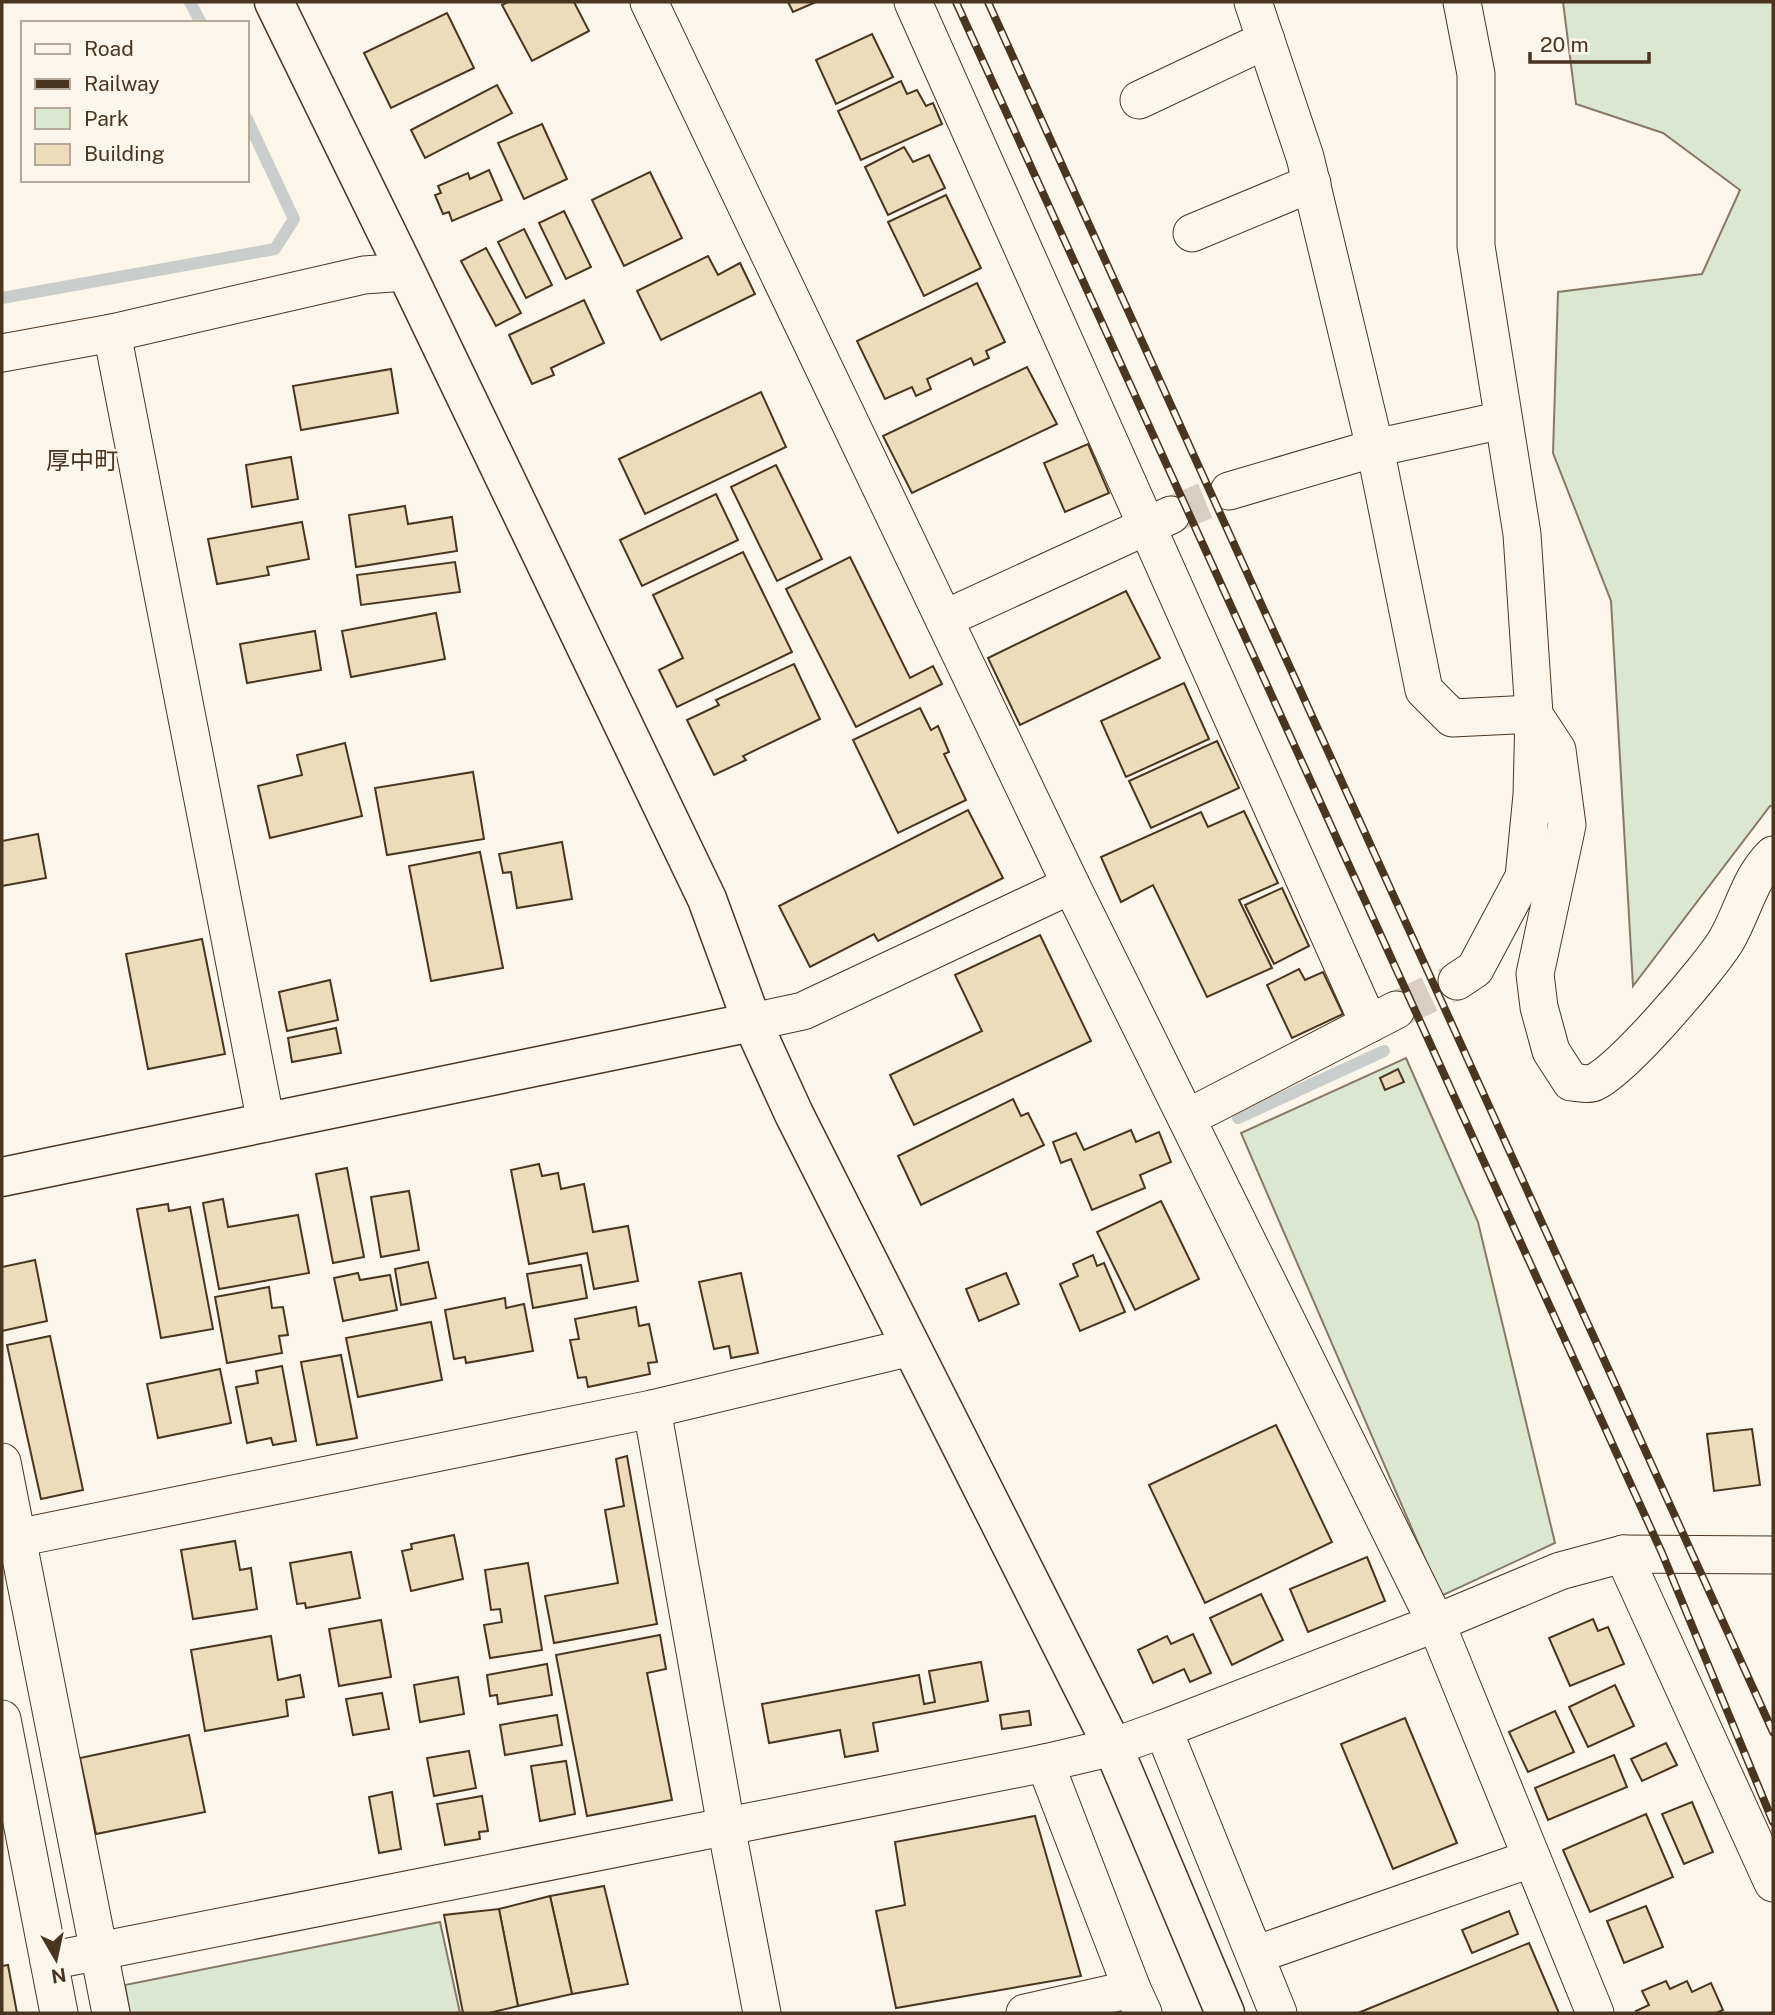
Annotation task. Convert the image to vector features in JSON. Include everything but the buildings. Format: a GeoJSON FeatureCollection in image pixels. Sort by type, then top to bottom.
{"type":"FeatureCollection","features":[{"type":"Feature","properties":{"kind":"street"},"geometry":{"type":"LineString","coordinates":[[274,2],[707,899],[752,1022],[794,1114],[1113,1747],[1225,2013]]}},
{"type":"Feature","properties":{"kind":"street"},"geometry":{"type":"LineString","coordinates":[[649,2],[1071,885],[1436,1623],[1595,2013]]}},
{"type":"Feature","properties":{"kind":"street"},"geometry":{"type":"LineString","coordinates":[[913,2],[1158,521],[1383,1017],[1187,1118]]}},
{"type":"Feature","properties":{"kind":"street"},"geometry":{"type":"LineString","coordinates":[[1253,2],[1306,157],[1375,448],[1424,690],[1452,718],[1534,714]]}},
{"type":"Feature","properties":{"kind":"street"},"geometry":{"type":"LineString","coordinates":[[1457,981],[1475,969],[1524,877],[1532,795],[1534,714],[1522,534],[1476,246],[1476,74],[1462,2]]}},
{"type":"Feature","properties":{"kind":"street"},"geometry":{"type":"LineString","coordinates":[[1139,100],[1266,40]]}},
{"type":"Feature","properties":{"kind":"street"},"geometry":{"type":"LineString","coordinates":[[1192,233],[1312,183]]}},
{"type":"Feature","properties":{"kind":"street"},"geometry":{"type":"LineString","coordinates":[[2,353],[112,333],[364,275],[406,272]]}},
{"type":"Feature","properties":{"kind":"street"},"geometry":{"type":"LineString","coordinates":[[112,333],[266,1123]]}},
{"type":"Feature","properties":{"kind":"street"},"geometry":{"type":"LineString","coordinates":[[1229,491],[1375,448],[1503,420]]}},
{"type":"Feature","properties":{"kind":"street"},"geometry":{"type":"LineString","coordinates":[[944,619],[1158,521]]}},
{"type":"Feature","properties":{"kind":"street"},"geometry":{"type":"LineString","coordinates":[[1534,714],[1557,750],[1567,825],[1535,974],[1539,1007],[1551,1051],[1571,1082],[1592,1083],[1617,1066],[1649,1034],[1726,942],[1760,867],[1773,855]]}},
{"type":"Feature","properties":{"kind":"street"},"geometry":{"type":"LineString","coordinates":[[2,1177],[803,1011],[1071,885]]}},
{"type":"Feature","properties":{"kind":"street"},"geometry":{"type":"LineString","coordinates":[[9,1539],[652,1409],[911,1347]]}},
{"type":"Feature","properties":{"kind":"street"},"geometry":{"type":"LineString","coordinates":[[652,1409],[762,2013]]}},
{"type":"Feature","properties":{"kind":"street"},"geometry":{"type":"LineString","coordinates":[[2,1462],[9,1539],[111,2013]]}},
{"type":"Feature","properties":{"kind":"street"},"geometry":{"type":"LineString","coordinates":[[1623,1554],[1773,1883]]}},
{"type":"Feature","properties":{"kind":"street"},"geometry":{"type":"LineString","coordinates":[[49,1961],[1045,1763],[1113,1747],[1436,1623],[1560,1572],[1623,1554],[1773,1555]]}},
{"type":"Feature","properties":{"kind":"street"},"geometry":{"type":"LineString","coordinates":[[2,1719],[59,2013]]}},
{"type":"Feature","properties":{"kind":"street"},"geometry":{"type":"LineString","coordinates":[[1163,1729],[1279,2013]]}},
{"type":"Feature","properties":{"kind":"street"},"geometry":{"type":"LineString","coordinates":[[1025,2013],[1137,2001],[1045,1763]]}},
{"type":"Feature","properties":{"kind":"street"},"geometry":{"type":"LineString","coordinates":[[1255,1955],[1530,1859]]}},
{"type":"Feature","properties":{"kind":"green space"},"geometry":{"type":"Polygon","coordinates":[[[1563,2],[1773,2],[1773,806],[1770,806],[1633,986],[1611,601],[1553,453],[1558,292],[1702,274],[1740,190],[1663,133],[1576,104],[1563,2]]]}},
{"type":"Feature","properties":{"kind":"green space"},"geometry":{"type":"Polygon","coordinates":[[[1406,1058],[1478,1222],[1555,1543],[1441,1596],[1241,1133],[1406,1058]]]}},
{"type":"Feature","properties":{"kind":"green space"},"geometry":{"type":"Polygon","coordinates":[[[440,1922],[460,2013],[130,2013],[125,1985],[440,1922]]]}},
{"type":"Feature","properties":{"kind":"waterway"},"geometry":{"type":"LineString","coordinates":[[190,2],[200,21]]}},
{"type":"Feature","properties":{"kind":"waterway"},"geometry":{"type":"LineString","coordinates":[[2,298],[275,249],[294,219],[248,121]]}},
{"type":"Feature","properties":{"kind":"waterway"},"geometry":{"type":"LineString","coordinates":[[1238,1118],[1384,1051]]}},
{"type":"Feature","properties":{"kind":"tunnel"},"geometry":{"type":"LineString","coordinates":[[1171,515],[1229,491]]}},
{"type":"Feature","properties":{"kind":"tunnel"},"geometry":{"type":"LineString","coordinates":[[1396,1010],[1457,981]]}},
{"type":"Feature","properties":{"kind":"railway"},"geometry":{"type":"LineString","coordinates":[[956,2],[1662,1553],[1773,1822]]}},
{"type":"Feature","properties":{"kind":"railway"},"geometry":{"type":"LineString","coordinates":[[988,2],[1773,1732]]}},
{"type":"Feature","properties":{"kind":"district","name":"厚中町"},"geometry":{"type":"Point","coordinates":[82,461]}}]}
